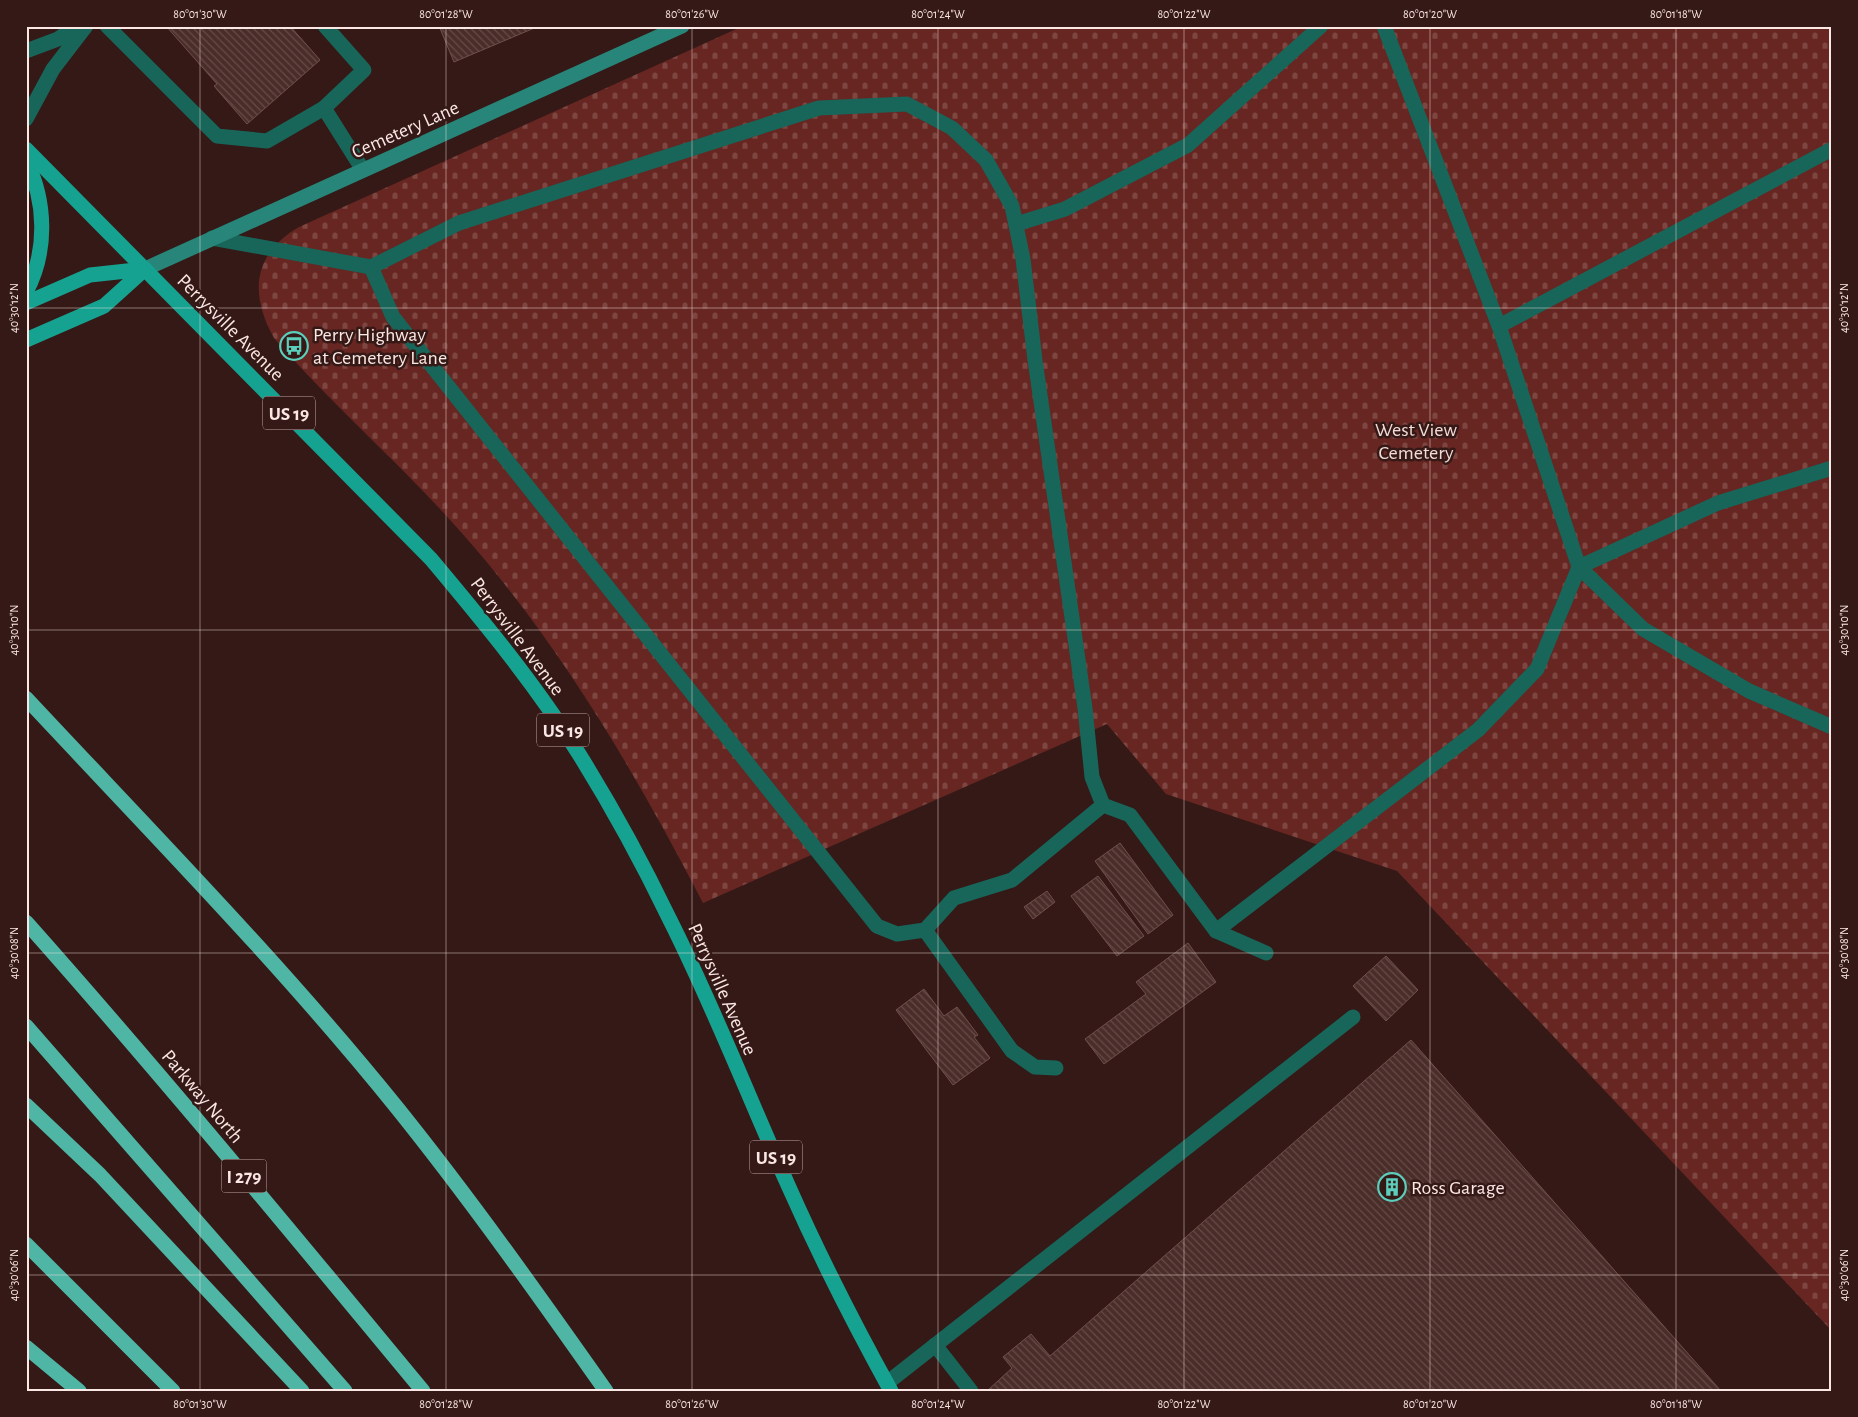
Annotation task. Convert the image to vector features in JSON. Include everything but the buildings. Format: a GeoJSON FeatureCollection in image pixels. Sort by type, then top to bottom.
{"type":"FeatureCollection","features":[{"type":"Feature","properties":{"kind":"highway"},"geometry":{"type":"LineString","coordinates":[[26,698],[249,938],[398,1109],[468,1198],[606,1391]]}},
{"type":"Feature","properties":{"kind":"highway","name":"Parkway North"},"geometry":{"type":"LineString","coordinates":[[26,922],[243,1174],[423,1391]]}},
{"type":"Feature","properties":{"kind":"highway"},"geometry":{"type":"LineString","coordinates":[[26,1026],[345,1391]]}},
{"type":"Feature","properties":{"kind":"highway"},"geometry":{"type":"LineString","coordinates":[[26,1036],[94,1104]]}},
{"type":"Feature","properties":{"kind":"highway"},"geometry":{"type":"LineString","coordinates":[[26,1105],[100,1175],[302,1391]]}},
{"type":"Feature","properties":{"kind":"highway"},"geometry":{"type":"LineString","coordinates":[[26,1244],[173,1391]]}},
{"type":"Feature","properties":{"kind":"highway"},"geometry":{"type":"LineString","coordinates":[[26,1347],[79,1391]]}},
{"type":"Feature","properties":{"kind":"main road","name":"Perrysville Avenue"},"geometry":{"type":"LineString","coordinates":[[26,149],[431,559],[484,623],[578,753],[625,833],[669,918],[708,1001],[788,1186],[837,1287],[889,1387]]}},
{"type":"Feature","properties":{"kind":"main road"},"geometry":{"type":"LineString","coordinates":[[26,160],[39,197],[42,223],[40,253],[34,278],[26,292]]}},
{"type":"Feature","properties":{"kind":"main road","name":"Cemetery Lane"},"geometry":{"type":"LineString","coordinates":[[26,303],[90,275],[145,268]]}},
{"type":"Feature","properties":{"kind":"main road","name":"Cemetery Lane"},"geometry":{"type":"LineString","coordinates":[[26,340],[104,306],[145,268]]}},
{"type":"Feature","properties":{"kind":"street","name":"Cemetery Lane"},"geometry":{"type":"LineString","coordinates":[[145,268],[682,26]]}},
{"type":"Feature","properties":{"kind":"lane"},"geometry":{"type":"LineString","coordinates":[[26,51],[58,40],[78,26]]}},
{"type":"Feature","properties":{"kind":"lane"},"geometry":{"type":"LineString","coordinates":[[26,119],[53,69],[86,26]]}},
{"type":"Feature","properties":{"kind":"lane"},"geometry":{"type":"LineString","coordinates":[[107,26],[217,136],[267,141],[324,108],[364,70],[325,26]]}},
{"type":"Feature","properties":{"kind":"lane"},"geometry":{"type":"LineString","coordinates":[[1016,224],[1065,209],[1188,145],[1321,26]]}},
{"type":"Feature","properties":{"kind":"lane"},"geometry":{"type":"LineString","coordinates":[[1384,26],[1499,326],[1579,566],[1643,629],[1749,691],[1832,726]]}},
{"type":"Feature","properties":{"kind":"lane"},"geometry":{"type":"LineString","coordinates":[[212,238],[371,267],[459,223],[819,108],[907,104],[952,128],[986,160],[1012,206],[1024,259],[1034,360],[1085,708],[1092,777],[1103,805],[1130,815],[1216,931],[1266,953]]}},
{"type":"Feature","properties":{"kind":"lane"},"geometry":{"type":"LineString","coordinates":[[324,108],[363,170]]}},
{"type":"Feature","properties":{"kind":"lane"},"geometry":{"type":"LineString","coordinates":[[1499,326],[1832,149]]}},
{"type":"Feature","properties":{"kind":"lane"},"geometry":{"type":"LineString","coordinates":[[371,267],[393,317],[876,926],[897,934],[925,930],[954,898],[1012,880],[1103,805]]}},
{"type":"Feature","properties":{"kind":"lane"},"geometry":{"type":"LineString","coordinates":[[1216,931],[1478,730],[1537,669],[1579,566],[1718,503],[1832,468]]}},
{"type":"Feature","properties":{"kind":"lane"},"geometry":{"type":"LineString","coordinates":[[925,930],[1012,1051],[1035,1067],[1056,1068]]}},
{"type":"Feature","properties":{"kind":"lane"},"geometry":{"type":"LineString","coordinates":[[889,1387],[935,1345],[1353,1017]]}},
{"type":"Feature","properties":{"kind":"lane"},"geometry":{"type":"LineString","coordinates":[[935,1345],[971,1391]]}},
{"type":"Feature","properties":{"kind":"green space","name":"West View Cemetery"},"geometry":{"type":"Polygon","coordinates":[[[743,26],[1832,26],[1832,1331],[1397,871],[1166,794],[1107,724],[703,903],[622,757],[562,663],[530,618],[496,573],[460,531],[319,387],[274,338],[261,305],[259,290],[264,262],[272,249],[299,227],[743,26]]]}},
{"type":"Feature","properties":{"kind":"place","name":"Perry Highway at Cemetery Lane"},"geometry":{"type":"Point","coordinates":[294,346]}},
{"type":"Feature","properties":{"kind":"place","name":"Ross Garage"},"geometry":{"type":"Point","coordinates":[1392,1187]}}]}
